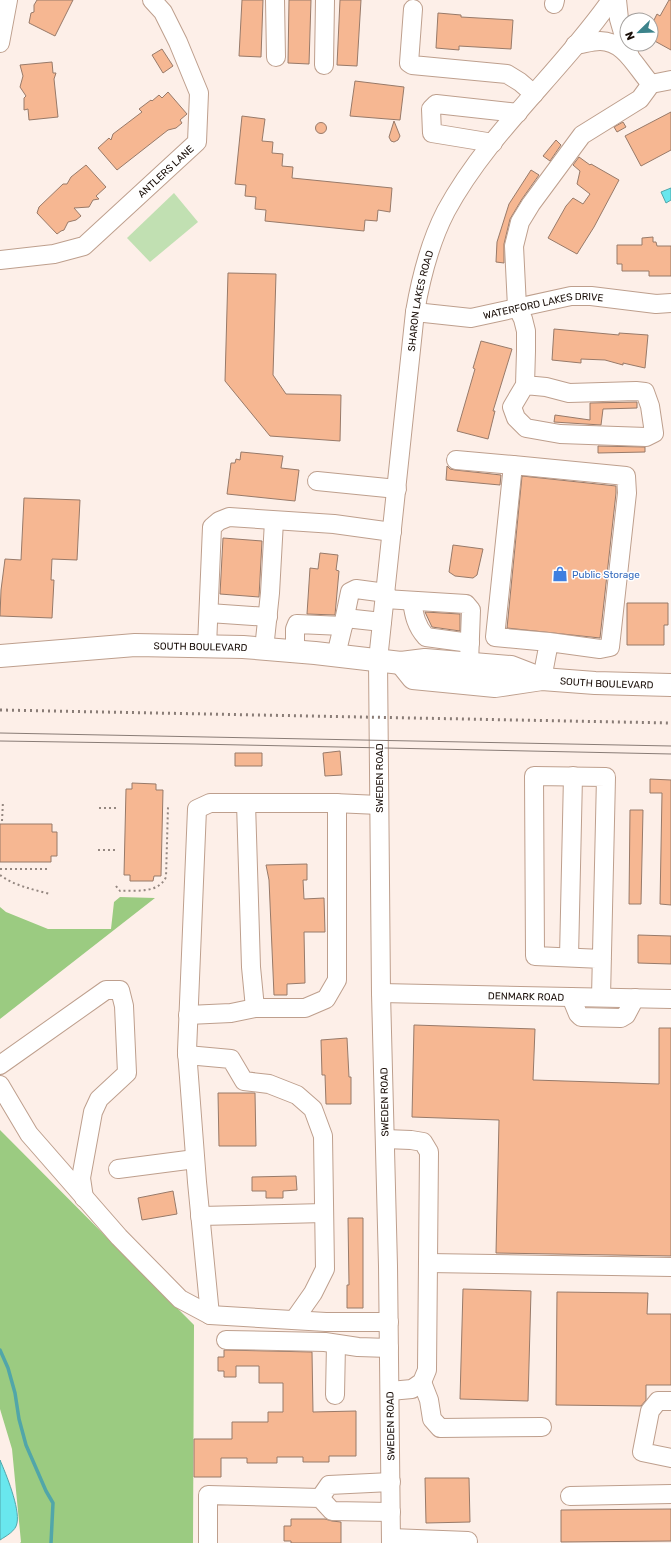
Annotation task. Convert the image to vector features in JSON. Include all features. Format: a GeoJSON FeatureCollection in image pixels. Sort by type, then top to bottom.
{"type":"FeatureCollection","features":[{"type":"Feature","properties":{"kind":"main road","name":"SOUTH BOULEVARD"},"geometry":{"type":"LineString","coordinates":[[0,656],[135,645],[207,646],[295,651],[401,663],[470,653],[542,679]]}},
{"type":"Feature","properties":{"kind":"main road","name":"SOUTH BOULEVARD"},"geometry":{"type":"LineString","coordinates":[[401,663],[413,678],[495,686],[542,679],[671,685]]}},
{"type":"Feature","properties":{"kind":"street"},"geometry":{"type":"LineString","coordinates":[[0,43],[8,0]]}},
{"type":"Feature","properties":{"kind":"street","name":"ANTLERS LANE"},"geometry":{"type":"LineString","coordinates":[[0,260],[54,254],[84,246],[197,142],[199,93],[178,42],[162,12],[152,0]]}},
{"type":"Feature","properties":{"kind":"street"},"geometry":{"type":"LineString","coordinates":[[275,0],[276,57]]}},
{"type":"Feature","properties":{"kind":"street"},"geometry":{"type":"LineString","coordinates":[[324,65],[325,0]]}},
{"type":"Feature","properties":{"kind":"street","name":"SHARON LAKES ROAD"},"geometry":{"type":"LineString","coordinates":[[378,660],[415,312],[418,292],[432,244],[446,212],[470,172],[611,0]]}},
{"type":"Feature","properties":{"kind":"street"},"geometry":{"type":"LineString","coordinates":[[617,0],[619,19],[630,58]]}},
{"type":"Feature","properties":{"kind":"street"},"geometry":{"type":"LineString","coordinates":[[413,9],[409,63],[412,65],[507,74],[520,82],[534,94]]}},
{"type":"Feature","properties":{"kind":"street"},"geometry":{"type":"LineString","coordinates":[[575,45],[600,41],[611,43],[622,48],[651,84]]}},
{"type":"Feature","properties":{"kind":"street"},"geometry":{"type":"LineString","coordinates":[[525,385],[546,387],[569,394],[636,391],[645,392],[650,406],[654,433],[646,437],[560,434],[526,428],[516,418],[512,407],[525,385],[526,331],[518,307],[514,246],[520,222],[531,204],[582,135],[640,99],[651,84],[671,80]]}},
{"type":"Feature","properties":{"kind":"street"},"geometry":{"type":"LineString","coordinates":[[493,143],[432,133],[431,109],[436,104],[518,113]]}},
{"type":"Feature","properties":{"kind":"street","name":"WATERFORD LAKES DRIVE"},"geometry":{"type":"LineString","coordinates":[[415,312],[470,318],[571,296],[591,296],[656,304],[671,303]]}},
{"type":"Feature","properties":{"kind":"street"},"geometry":{"type":"LineString","coordinates":[[456,460],[513,465],[626,476],[627,493],[610,647],[600,649],[495,636],[513,465]]}},
{"type":"Feature","properties":{"kind":"street"},"geometry":{"type":"LineString","coordinates":[[317,481],[397,489]]}},
{"type":"Feature","properties":{"kind":"street"},"geometry":{"type":"LineString","coordinates":[[207,646],[212,527],[219,521],[229,518],[274,520],[334,524],[392,532]]}},
{"type":"Feature","properties":{"kind":"street"},"geometry":{"type":"LineString","coordinates":[[264,649],[268,617],[274,520]]}},
{"type":"Feature","properties":{"kind":"street"},"geometry":{"type":"LineString","coordinates":[[336,655],[350,592],[356,589],[412,601],[466,604],[471,610],[470,653],[426,637],[420,630],[415,619],[412,601]]}},
{"type":"Feature","properties":{"kind":"street"},"geometry":{"type":"LineString","coordinates":[[208,613],[268,617]]}},
{"type":"Feature","properties":{"kind":"street"},"geometry":{"type":"LineString","coordinates":[[295,651],[295,629],[297,624],[382,622]]}},
{"type":"Feature","properties":{"kind":"street"},"geometry":{"type":"LineString","coordinates":[[425,660],[426,637]]}},
{"type":"Feature","properties":{"kind":"street"},"geometry":{"type":"LineString","coordinates":[[542,679],[549,642]]}},
{"type":"Feature","properties":{"kind":"street","name":"SWEDEN ROAD"},"geometry":{"type":"LineString","coordinates":[[378,660],[381,993],[389,1322],[391,1541]]}},
{"type":"Feature","properties":{"kind":"street"},"geometry":{"type":"LineString","coordinates":[[601,997],[602,959],[606,777],[534,776],[535,956],[602,959]]}},
{"type":"Feature","properties":{"kind":"street"},"geometry":{"type":"LineString","coordinates":[[569,957],[573,776]]}},
{"type":"Feature","properties":{"kind":"street"},"geometry":{"type":"LineString","coordinates":[[210,1315],[200,1216],[187,1055],[197,809],[210,803],[379,805]]}},
{"type":"Feature","properties":{"kind":"street"},"geometry":{"type":"LineString","coordinates":[[246,803],[251,967],[255,1008]]}},
{"type":"Feature","properties":{"kind":"street"},"geometry":{"type":"LineString","coordinates":[[188,1015],[231,1014],[255,1008],[305,1008],[326,999],[337,980],[337,804]]}},
{"type":"Feature","properties":{"kind":"street"},"geometry":{"type":"LineString","coordinates":[[0,1065],[106,990],[120,990],[124,1006],[127,1073],[99,1099],[93,1112],[81,1178],[84,1198]]}},
{"type":"Feature","properties":{"kind":"street","name":"DENMARK ROAD"},"geometry":{"type":"LineString","coordinates":[[381,993],[671,999]]}},
{"type":"Feature","properties":{"kind":"street"},"geometry":{"type":"LineString","coordinates":[[571,997],[578,1014],[581,1017],[621,1018],[626,1015],[635,998]]}},
{"type":"Feature","properties":{"kind":"street"},"geometry":{"type":"LineString","coordinates":[[187,1055],[231,1059],[244,1081],[269,1084],[296,1095],[313,1109],[323,1136],[325,1269],[313,1293],[294,1320]]}},
{"type":"Feature","properties":{"kind":"street"},"geometry":{"type":"LineString","coordinates":[[0,1085],[29,1134],[119,1237],[180,1299],[210,1315],[294,1320],[389,1322]]}},
{"type":"Feature","properties":{"kind":"street"},"geometry":{"type":"LineString","coordinates":[[385,1140],[411,1140],[423,1142],[429,1152],[427,1370],[422,1382],[412,1389],[390,1391]]}},
{"type":"Feature","properties":{"kind":"street"},"geometry":{"type":"LineString","coordinates":[[118,1169],[195,1159]]}},
{"type":"Feature","properties":{"kind":"street"},"geometry":{"type":"LineString","coordinates":[[200,1216],[324,1213]]}},
{"type":"Feature","properties":{"kind":"street"},"geometry":{"type":"LineString","coordinates":[[428,1263],[671,1267]]}},
{"type":"Feature","properties":{"kind":"street"},"geometry":{"type":"LineString","coordinates":[[226,1340],[325,1342],[358,1347],[389,1348]]}},
{"type":"Feature","properties":{"kind":"street"},"geometry":{"type":"LineString","coordinates":[[335,1396],[336,1344]]}},
{"type":"Feature","properties":{"kind":"street"},"geometry":{"type":"LineString","coordinates":[[422,1382],[429,1400],[432,1419],[440,1428],[542,1427]]}},
{"type":"Feature","properties":{"kind":"street"},"geometry":{"type":"LineString","coordinates":[[671,1401],[658,1401],[650,1411],[642,1452],[671,1458]]}},
{"type":"Feature","properties":{"kind":"street"},"geometry":{"type":"LineString","coordinates":[[320,1498],[330,1485],[391,1482]]}},
{"type":"Feature","properties":{"kind":"street"},"geometry":{"type":"LineString","coordinates":[[570,1496],[671,1494]]}},
{"type":"Feature","properties":{"kind":"street"},"geometry":{"type":"LineString","coordinates":[[208,1543],[208,1495],[320,1498],[332,1511],[391,1512]]}},
{"type":"Feature","properties":{"kind":"street"},"geometry":{"type":"LineString","coordinates":[[391,1541],[468,1541]]}},
{"type":"Feature","properties":{"kind":"path"},"geometry":{"type":"LineString","coordinates":[[2,802],[2,821]]}},
{"type":"Feature","properties":{"kind":"path"},"geometry":{"type":"LineString","coordinates":[[116,886],[120,890],[145,890],[156,888],[163,884],[166,877],[168,807]]}},
{"type":"Feature","properties":{"kind":"path"},"geometry":{"type":"LineString","coordinates":[[98,808],[118,808]]}},
{"type":"Feature","properties":{"kind":"path"},"geometry":{"type":"LineString","coordinates":[[98,850],[117,850]]}},
{"type":"Feature","properties":{"kind":"path"},"geometry":{"type":"LineString","coordinates":[[0,869],[50,869]]}},
{"type":"Feature","properties":{"kind":"path"},"geometry":{"type":"LineString","coordinates":[[0,875],[16,884],[50,894]]}},
{"type":"Feature","properties":{"kind":"green space"},"geometry":{"type":"Polygon","coordinates":[[[174,193],[198,222],[150,262],[127,238],[174,193]]]}},
{"type":"Feature","properties":{"kind":"green space"},"geometry":{"type":"Polygon","coordinates":[[[120,897],[155,898],[0,1019],[0,907],[6,912],[48,929],[111,929],[114,902],[120,897]]]}},
{"type":"Feature","properties":{"kind":"green space"},"geometry":{"type":"Polygon","coordinates":[[[0,1130],[194,1325],[193,1543],[20,1543],[12,1449],[0,1409],[0,1130]]]}},
{"type":"Feature","properties":{"kind":"water"},"geometry":{"type":"Polygon","coordinates":[[[671,188],[671,200],[666,203],[661,192],[671,188]]]}},
{"type":"Feature","properties":{"kind":"water"},"geometry":{"type":"Polygon","coordinates":[[[0,1460],[12,1491],[17,1523],[15,1528],[10,1533],[0,1540],[0,1460]]]}},
{"type":"Feature","properties":{"kind":"building"},"geometry":{"type":"Polygon","coordinates":[[[37,0],[73,0],[55,36],[29,23],[31,13],[34,12],[34,5],[37,0]]]}},
{"type":"Feature","properties":{"kind":"building"},"geometry":{"type":"Polygon","coordinates":[[[242,0],[263,0],[261,57],[239,56],[242,0]]]}},
{"type":"Feature","properties":{"kind":"building"},"geometry":{"type":"Polygon","coordinates":[[[289,0],[311,0],[309,64],[288,63],[289,0]]]}},
{"type":"Feature","properties":{"kind":"building"},"geometry":{"type":"Polygon","coordinates":[[[340,0],[361,0],[357,66],[337,65],[340,0]]]}},
{"type":"Feature","properties":{"kind":"building"},"geometry":{"type":"Polygon","coordinates":[[[669,0],[671,0],[671,50],[659,43],[659,15],[660,16],[669,0]]]}},
{"type":"Feature","properties":{"kind":"building"},"geometry":{"type":"Polygon","coordinates":[[[438,13],[461,15],[461,17],[513,20],[511,49],[459,46],[459,50],[436,48],[438,13]]]}},
{"type":"Feature","properties":{"kind":"building"},"geometry":{"type":"Polygon","coordinates":[[[162,49],[173,66],[163,73],[152,55],[162,49]]]}},
{"type":"Feature","properties":{"kind":"building"},"geometry":{"type":"Polygon","coordinates":[[[52,62],[53,73],[56,73],[54,79],[58,117],[29,120],[28,109],[24,110],[24,98],[26,96],[20,87],[23,76],[20,65],[52,62]]]}},
{"type":"Feature","properties":{"kind":"building"},"geometry":{"type":"Polygon","coordinates":[[[355,81],[404,87],[400,120],[350,116],[355,81]]]}},
{"type":"Feature","properties":{"kind":"building"},"geometry":{"type":"Polygon","coordinates":[[[168,92],[187,114],[180,120],[182,123],[176,128],[168,130],[117,170],[98,148],[109,138],[111,140],[113,134],[142,112],[139,109],[159,95],[162,98],[168,92]]]}},
{"type":"Feature","properties":{"kind":"building"},"geometry":{"type":"Polygon","coordinates":[[[671,112],[671,150],[641,166],[625,136],[671,112]]]}},
{"type":"Feature","properties":{"kind":"building"},"geometry":{"type":"Polygon","coordinates":[[[242,116],[265,119],[262,141],[273,142],[272,153],[283,154],[282,166],[293,167],[292,178],[392,188],[390,212],[378,210],[377,221],[365,220],[364,231],[265,221],[266,210],[255,209],[256,197],[245,196],[246,185],[235,184],[242,116]]]}},
{"type":"Feature","properties":{"kind":"building"},"geometry":{"type":"Polygon","coordinates":[[[394,121],[400,136],[398,140],[394,142],[391,141],[389,137],[394,121]]]}},
{"type":"Feature","properties":{"kind":"building"},"geometry":{"type":"Polygon","coordinates":[[[623,122],[626,127],[617,132],[614,127],[623,122]]]}},
{"type":"Feature","properties":{"kind":"building"},"geometry":{"type":"Polygon","coordinates":[[[319,123],[323,123],[325,124],[325,132],[319,133],[316,130],[316,126],[319,123]]]}},
{"type":"Feature","properties":{"kind":"building"},"geometry":{"type":"Polygon","coordinates":[[[556,140],[561,145],[550,161],[543,156],[556,140]]]}},
{"type":"Feature","properties":{"kind":"building"},"geometry":{"type":"Polygon","coordinates":[[[579,157],[590,165],[591,164],[619,180],[594,227],[577,254],[548,238],[566,206],[573,198],[583,204],[590,194],[577,184],[580,171],[573,165],[579,157]]]}},
{"type":"Feature","properties":{"kind":"building"},"geometry":{"type":"Polygon","coordinates":[[[86,165],[106,187],[96,196],[99,199],[93,200],[89,207],[74,208],[81,216],[76,220],[68,222],[64,230],[57,234],[37,213],[39,207],[63,184],[67,184],[71,177],[86,165]]]}},
{"type":"Feature","properties":{"kind":"building"},"geometry":{"type":"Polygon","coordinates":[[[531,170],[539,175],[510,219],[504,244],[504,263],[496,262],[497,242],[509,204],[531,170]]]}},
{"type":"Feature","properties":{"kind":"building"},"geometry":{"type":"Polygon","coordinates":[[[653,237],[653,242],[656,242],[657,246],[671,246],[671,276],[649,276],[649,271],[622,271],[622,264],[617,264],[617,245],[642,245],[642,238],[653,237]]]}},
{"type":"Feature","properties":{"kind":"building"},"geometry":{"type":"Polygon","coordinates":[[[228,273],[276,274],[273,375],[286,394],[341,395],[340,441],[270,436],[225,381],[228,273]]]}},
{"type":"Feature","properties":{"kind":"building"},"geometry":{"type":"Polygon","coordinates":[[[554,329],[619,335],[619,333],[648,335],[645,368],[623,363],[623,365],[605,360],[581,359],[581,363],[552,360],[554,329]]]}},
{"type":"Feature","properties":{"kind":"building"},"geometry":{"type":"Polygon","coordinates":[[[481,341],[512,349],[493,411],[495,411],[488,439],[457,431],[475,369],[473,368],[481,341]]]}},
{"type":"Feature","properties":{"kind":"building"},"geometry":{"type":"Polygon","coordinates":[[[637,402],[637,408],[603,409],[601,425],[554,422],[555,415],[590,420],[590,403],[637,402]]]}},
{"type":"Feature","properties":{"kind":"building"},"geometry":{"type":"Polygon","coordinates":[[[598,446],[645,447],[645,452],[598,453],[598,446]]]}},
{"type":"Feature","properties":{"kind":"building"},"geometry":{"type":"Polygon","coordinates":[[[241,452],[283,456],[281,468],[299,470],[295,501],[227,494],[231,463],[235,463],[236,459],[240,460],[241,452]]]}},
{"type":"Feature","properties":{"kind":"building"},"geometry":{"type":"Polygon","coordinates":[[[447,466],[450,469],[455,470],[501,475],[500,485],[446,480],[447,466]]]}},
{"type":"Feature","properties":{"kind":"building"},"geometry":{"type":"Polygon","coordinates":[[[522,476],[616,486],[600,638],[507,628],[522,476]]]}},
{"type":"Feature","properties":{"kind":"building"},"geometry":{"type":"Polygon","coordinates":[[[24,498],[80,500],[77,560],[52,559],[51,580],[54,580],[52,618],[0,616],[1,590],[5,559],[21,560],[24,498]]]}},
{"type":"Feature","properties":{"kind":"building"},"geometry":{"type":"Polygon","coordinates":[[[223,538],[262,541],[259,597],[220,594],[223,538]]]}},
{"type":"Feature","properties":{"kind":"building"},"geometry":{"type":"Polygon","coordinates":[[[453,545],[483,549],[477,575],[473,578],[455,576],[449,572],[453,545]]]}},
{"type":"Feature","properties":{"kind":"building"},"geometry":{"type":"Polygon","coordinates":[[[320,553],[338,555],[336,570],[339,571],[335,615],[307,614],[310,568],[318,569],[320,553]]]}},
{"type":"Feature","properties":{"kind":"building"},"geometry":{"type":"Polygon","coordinates":[[[627,603],[668,603],[668,625],[664,625],[664,645],[627,645],[627,603]]]}},
{"type":"Feature","properties":{"kind":"building"},"geometry":{"type":"Polygon","coordinates":[[[425,612],[460,614],[460,631],[432,627],[425,612]]]}},
{"type":"Feature","properties":{"kind":"building"},"geometry":{"type":"Polygon","coordinates":[[[340,751],[342,775],[325,776],[323,753],[340,751]]]}},
{"type":"Feature","properties":{"kind":"building"},"geometry":{"type":"Polygon","coordinates":[[[235,753],[262,753],[262,766],[235,766],[235,753]]]}},
{"type":"Feature","properties":{"kind":"building"},"geometry":{"type":"Polygon","coordinates":[[[650,779],[671,780],[671,905],[660,904],[662,793],[650,793],[650,779]]]}},
{"type":"Feature","properties":{"kind":"building"},"geometry":{"type":"Polygon","coordinates":[[[132,783],[156,784],[156,790],[163,790],[161,876],[154,876],[153,881],[130,881],[130,875],[124,875],[126,789],[132,789],[132,783]]]}},
{"type":"Feature","properties":{"kind":"building"},"geometry":{"type":"Polygon","coordinates":[[[630,810],[643,810],[641,904],[629,904],[630,810]]]}},
{"type":"Feature","properties":{"kind":"building"},"geometry":{"type":"Polygon","coordinates":[[[0,824],[52,824],[52,832],[57,832],[57,856],[51,856],[51,862],[0,862],[0,824]]]}},
{"type":"Feature","properties":{"kind":"building"},"geometry":{"type":"Polygon","coordinates":[[[307,864],[307,880],[303,880],[304,899],[324,898],[325,932],[304,932],[305,983],[287,984],[287,995],[274,995],[269,880],[266,865],[307,864]]]}},
{"type":"Feature","properties":{"kind":"building"},"geometry":{"type":"Polygon","coordinates":[[[638,935],[671,936],[671,964],[638,963],[638,935]]]}},
{"type":"Feature","properties":{"kind":"building"},"geometry":{"type":"Polygon","coordinates":[[[414,1025],[535,1029],[533,1080],[659,1084],[659,1028],[671,1028],[671,1256],[496,1253],[499,1120],[412,1117],[414,1025]]]}},
{"type":"Feature","properties":{"kind":"building"},"geometry":{"type":"Polygon","coordinates":[[[347,1038],[349,1077],[351,1077],[351,1104],[326,1104],[325,1075],[322,1075],[321,1040],[347,1038]]]}},
{"type":"Feature","properties":{"kind":"building"},"geometry":{"type":"Polygon","coordinates":[[[218,1093],[255,1093],[256,1146],[219,1146],[218,1093]]]}},
{"type":"Feature","properties":{"kind":"building"},"geometry":{"type":"Polygon","coordinates":[[[296,1176],[297,1190],[283,1191],[283,1198],[266,1198],[266,1191],[252,1191],[252,1177],[296,1176]]]}},
{"type":"Feature","properties":{"kind":"building"},"geometry":{"type":"Polygon","coordinates":[[[173,1191],[177,1214],[142,1220],[138,1198],[173,1191]]]}},
{"type":"Feature","properties":{"kind":"building"},"geometry":{"type":"Polygon","coordinates":[[[348,1218],[363,1218],[363,1308],[347,1308],[347,1285],[349,1285],[348,1218]]]}},
{"type":"Feature","properties":{"kind":"building"},"geometry":{"type":"Polygon","coordinates":[[[463,1289],[531,1291],[528,1401],[460,1399],[463,1289]]]}},
{"type":"Feature","properties":{"kind":"building"},"geometry":{"type":"Polygon","coordinates":[[[557,1292],[648,1293],[647,1314],[671,1314],[671,1385],[646,1385],[646,1400],[641,1406],[556,1405],[557,1292]]]}},
{"type":"Feature","properties":{"kind":"building"},"geometry":{"type":"Polygon","coordinates":[[[224,1350],[312,1352],[313,1412],[356,1411],[356,1456],[329,1456],[329,1462],[303,1462],[303,1457],[277,1457],[277,1463],[247,1463],[247,1458],[221,1458],[221,1477],[194,1477],[194,1439],[232,1439],[232,1422],[268,1422],[268,1412],[283,1412],[283,1383],[259,1383],[259,1366],[236,1366],[236,1377],[224,1377],[224,1371],[218,1371],[218,1357],[224,1357],[224,1350]]]}},
{"type":"Feature","properties":{"kind":"building"},"geometry":{"type":"Polygon","coordinates":[[[425,1478],[469,1478],[470,1522],[426,1523],[425,1478]]]}},
{"type":"Feature","properties":{"kind":"building"},"geometry":{"type":"Polygon","coordinates":[[[671,1509],[671,1541],[561,1542],[561,1510],[671,1509]]]}},
{"type":"Feature","properties":{"kind":"building"},"geometry":{"type":"Polygon","coordinates":[[[291,1519],[325,1519],[341,1522],[341,1543],[291,1543],[291,1541],[284,1541],[284,1526],[291,1526],[291,1519]]]}},
{"type":"Feature","properties":{"kind":"waterway"},"geometry":{"type":"LineString","coordinates":[[0,1350],[8,1368],[15,1393],[19,1419],[26,1445],[46,1491],[53,1503],[51,1543]]}},
{"type":"Feature","properties":{"kind":"tram line"},"geometry":{"type":"LineString","coordinates":[[0,733],[671,746]]}},
{"type":"Feature","properties":{"kind":"tram line"},"geometry":{"type":"LineString","coordinates":[[0,741],[671,754]]}},
{"type":"Feature","properties":{"kind":"railway"},"geometry":{"type":"LineString","coordinates":[[0,710],[671,723]]}},
{"type":"Feature","properties":{"kind":"place","name":"Public Storage"},"geometry":{"type":"Point","coordinates":[560,574]}}]}
